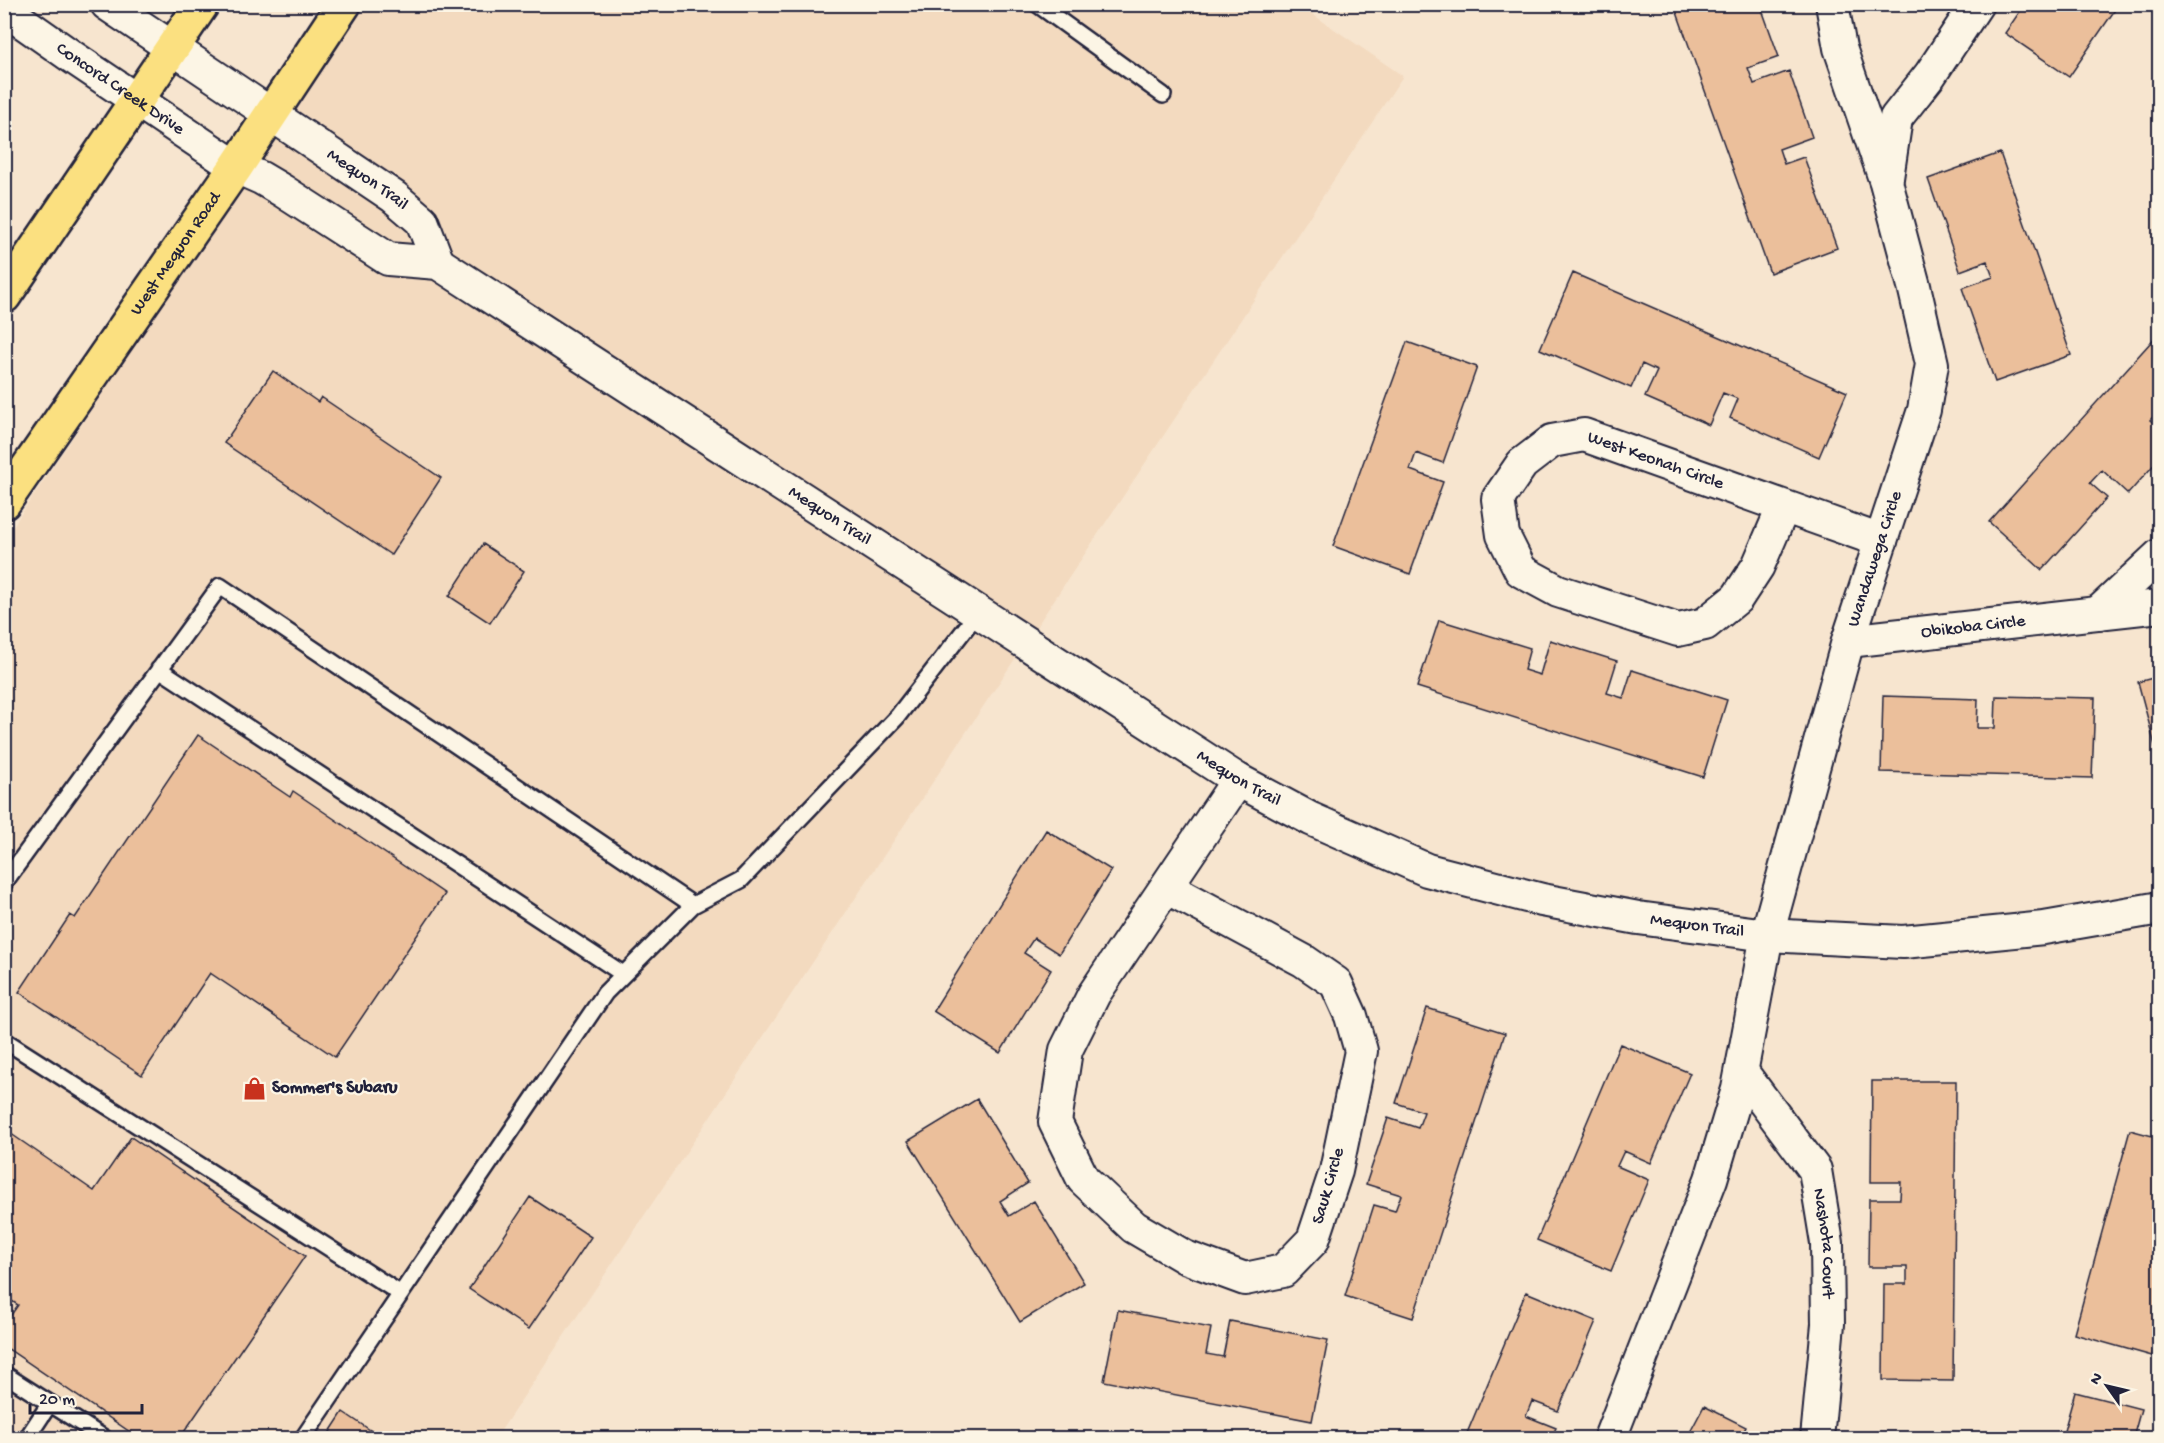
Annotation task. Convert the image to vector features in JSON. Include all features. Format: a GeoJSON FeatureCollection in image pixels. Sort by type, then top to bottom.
{"type":"FeatureCollection","features":[{"type":"Feature","properties":{"kind":"main road"},"geometry":{"type":"LineString","coordinates":[[4,296],[202,4]]}},
{"type":"Feature","properties":{"kind":"main road","name":"West Mequon Road"},"geometry":{"type":"LineString","coordinates":[[4,502],[236,167],[344,4]]}},
{"type":"Feature","properties":{"kind":"street"},"geometry":{"type":"LineString","coordinates":[[107,4],[271,115]]}},
{"type":"Feature","properties":{"kind":"street","name":"Wandawega Circle"},"geometry":{"type":"LineString","coordinates":[[1767,935],[1848,641],[1924,410],[1932,364],[1886,182],[1840,48],[1832,4]]}},
{"type":"Feature","properties":{"kind":"street","name":"Wandawega Circle"},"geometry":{"type":"LineString","coordinates":[[1886,182],[1896,118],[1930,75],[1977,4]]}},
{"type":"Feature","properties":{"kind":"street","name":"Concord Creek Drive"},"geometry":{"type":"LineString","coordinates":[[4,9],[236,167]]}},
{"type":"Feature","properties":{"kind":"street","name":"Mequon Trail"},"geometry":{"type":"LineString","coordinates":[[271,115],[394,197],[422,221],[438,263]]}},
{"type":"Feature","properties":{"kind":"street","name":"Mequon Trail"},"geometry":{"type":"LineString","coordinates":[[236,167],[276,187],[388,259],[438,263],[1238,780],[1311,819],[1427,870],[1553,902],[1638,918],[1767,935],[1903,942],[2044,928],[2160,908]]}},
{"type":"Feature","properties":{"kind":"street","name":"West Keonah Circle"},"geometry":{"type":"LineString","coordinates":[[1784,508],[1758,566],[1737,598],[1705,624],[1678,630],[1558,591],[1521,571],[1503,535],[1498,499],[1522,464],[1552,441],[1584,435],[1881,542]]}},
{"type":"Feature","properties":{"kind":"street"},"geometry":{"type":"LineString","coordinates":[[2098,613],[2160,555]]}},
{"type":"Feature","properties":{"kind":"street","name":"Obikoba Circle"},"geometry":{"type":"LineString","coordinates":[[1848,641],[2160,606]]}},
{"type":"Feature","properties":{"kind":"street","name":"Sauk Circle"},"geometry":{"type":"LineString","coordinates":[[1166,887],[1304,961],[1336,983],[1351,1016],[1361,1051],[1336,1171],[1313,1240],[1283,1271],[1245,1279],[1185,1257],[1134,1227],[1083,1179],[1055,1122],[1066,1050],[1094,994],[1166,887],[1238,780]]}},
{"type":"Feature","properties":{"kind":"street"},"geometry":{"type":"LineString","coordinates":[[1610,1438],[1711,1179],[1742,1072],[1767,935]]}},
{"type":"Feature","properties":{"kind":"street","name":"Nashota Court"},"geometry":{"type":"LineString","coordinates":[[1742,1072],[1815,1170],[1827,1243],[1828,1324],[1817,1438]]}},
{"type":"Feature","properties":{"kind":"lane"},"geometry":{"type":"LineString","coordinates":[[1037,4],[1163,95]]}},
{"type":"Feature","properties":{"kind":"lane"},"geometry":{"type":"LineString","coordinates":[[4,883],[219,586],[693,905]]}},
{"type":"Feature","properties":{"kind":"lane"},"geometry":{"type":"LineString","coordinates":[[303,1438],[605,993],[693,905],[741,880],[897,717],[979,611]]}},
{"type":"Feature","properties":{"kind":"lane"},"geometry":{"type":"LineString","coordinates":[[159,669],[623,974]]}},
{"type":"Feature","properties":{"kind":"lane"},"geometry":{"type":"LineString","coordinates":[[4,1040],[401,1294]]}},
{"type":"Feature","properties":{"kind":"lane"},"geometry":{"type":"LineString","coordinates":[[4,1374],[104,1438]]}},
{"type":"Feature","properties":{"kind":"lane"},"geometry":{"type":"LineString","coordinates":[[27,1438],[50,1403]]}},
{"type":"Feature","properties":{"kind":"shaded area"},"geometry":{"type":"Polygon","coordinates":[[[364,5],[1299,5],[1403,76],[496,1438],[5,1438],[5,538],[364,5]]]}},
{"type":"Feature","properties":{"kind":"building"},"geometry":{"type":"Polygon","coordinates":[[[1674,4],[1760,4],[1779,57],[1748,68],[1754,84],[1789,71],[1812,137],[1779,149],[1784,164],[1804,157],[1837,248],[1770,273],[1674,4]]]}},
{"type":"Feature","properties":{"kind":"building"},"geometry":{"type":"Polygon","coordinates":[[[2025,4],[2119,4],[2069,77],[2005,33],[2025,4]]]}},
{"type":"Feature","properties":{"kind":"building"},"geometry":{"type":"Polygon","coordinates":[[[2000,153],[2071,355],[1995,382],[1962,288],[1993,277],[1987,261],[1960,271],[1928,179],[2000,153]]]}},
{"type":"Feature","properties":{"kind":"building"},"geometry":{"type":"Polygon","coordinates":[[[1573,273],[1847,392],[1819,457],[1730,418],[1738,399],[1723,393],[1709,425],[1645,397],[1657,371],[1642,364],[1631,388],[1540,349],[1573,273]]]}},
{"type":"Feature","properties":{"kind":"building"},"geometry":{"type":"Polygon","coordinates":[[[2160,332],[2160,410],[2150,420],[2160,429],[2160,458],[2128,494],[2102,470],[2090,483],[2107,498],[2042,570],[1989,522],[2160,332]]]}},
{"type":"Feature","properties":{"kind":"building"},"geometry":{"type":"Polygon","coordinates":[[[1407,342],[1477,367],[1443,463],[1416,453],[1410,470],[1443,482],[1410,574],[1333,546],[1407,342]]]}},
{"type":"Feature","properties":{"kind":"building"},"geometry":{"type":"Polygon","coordinates":[[[273,371],[318,402],[321,397],[441,478],[391,555],[224,443],[273,371]]]}},
{"type":"Feature","properties":{"kind":"building"},"geometry":{"type":"Polygon","coordinates":[[[483,544],[524,571],[490,623],[449,596],[483,544]]]}},
{"type":"Feature","properties":{"kind":"building"},"geometry":{"type":"Polygon","coordinates":[[[1439,620],[1530,648],[1524,670],[1540,675],[1550,640],[1617,661],[1607,693],[1623,698],[1632,670],[1727,700],[1703,777],[1417,687],[1439,620]]]}},
{"type":"Feature","properties":{"kind":"building"},"geometry":{"type":"Polygon","coordinates":[[[2160,676],[2160,757],[2158,757],[2138,682],[2160,676]]]}},
{"type":"Feature","properties":{"kind":"building"},"geometry":{"type":"Polygon","coordinates":[[[1883,696],[1978,699],[1977,728],[1995,728],[1996,696],[2095,698],[2092,778],[1881,772],[1883,696]]]}},
{"type":"Feature","properties":{"kind":"building"},"geometry":{"type":"Polygon","coordinates":[[[198,735],[290,797],[293,791],[445,894],[335,1057],[210,973],[142,1075],[19,992],[70,915],[75,918],[198,735]]]}},
{"type":"Feature","properties":{"kind":"building"},"geometry":{"type":"Polygon","coordinates":[[[1046,830],[1111,870],[1059,954],[1034,938],[1024,953],[1051,970],[1000,1053],[933,1011],[1046,830]]]}},
{"type":"Feature","properties":{"kind":"building"},"geometry":{"type":"Polygon","coordinates":[[[1427,1008],[1505,1033],[1413,1318],[1345,1296],[1374,1205],[1395,1211],[1401,1195],[1366,1184],[1388,1118],[1418,1128],[1424,1112],[1396,1103],[1427,1008]]]}},
{"type":"Feature","properties":{"kind":"building"},"geometry":{"type":"Polygon","coordinates":[[[1620,1044],[1690,1073],[1651,1163],[1624,1151],[1617,1166],[1649,1180],[1611,1271],[1537,1240],[1620,1044]]]}},
{"type":"Feature","properties":{"kind":"building"},"geometry":{"type":"Polygon","coordinates":[[[1872,1081],[1956,1081],[1953,1381],[1883,1380],[1884,1284],[1907,1284],[1907,1267],[1868,1267],[1869,1199],[1900,1199],[1901,1182],[1871,1182],[1872,1081]]]}},
{"type":"Feature","properties":{"kind":"building"},"geometry":{"type":"Polygon","coordinates":[[[977,1099],[1028,1183],[1000,1201],[1009,1216],[1034,1201],[1084,1283],[1020,1322],[908,1141],[977,1099]]]}},
{"type":"Feature","properties":{"kind":"building"},"geometry":{"type":"Polygon","coordinates":[[[4,1129],[94,1191],[131,1137],[305,1256],[180,1438],[139,1438],[4,1346],[4,1325],[18,1305],[4,1296],[4,1129]]]}},
{"type":"Feature","properties":{"kind":"building"},"geometry":{"type":"Polygon","coordinates":[[[2130,1130],[2160,1138],[2160,1329],[2152,1356],[2074,1334],[2130,1130]]]}},
{"type":"Feature","properties":{"kind":"building"},"geometry":{"type":"Polygon","coordinates":[[[530,1197],[591,1237],[529,1329],[469,1289],[530,1197]]]}},
{"type":"Feature","properties":{"kind":"building"},"geometry":{"type":"Polygon","coordinates":[[[1526,1292],[1596,1321],[1558,1411],[1532,1401],[1526,1416],[1556,1428],[1551,1438],[1465,1438],[1526,1292]]]}},
{"type":"Feature","properties":{"kind":"building"},"geometry":{"type":"Polygon","coordinates":[[[1118,1310],[1211,1328],[1206,1354],[1223,1357],[1230,1321],[1328,1340],[1312,1421],[1104,1381],[1118,1310]]]}},
{"type":"Feature","properties":{"kind":"building"},"geometry":{"type":"Polygon","coordinates":[[[2075,1392],[2141,1409],[2133,1438],[2062,1438],[2075,1392]]]}},
{"type":"Feature","properties":{"kind":"building"},"geometry":{"type":"Polygon","coordinates":[[[1704,1406],[1746,1427],[1740,1438],[1687,1438],[1704,1406]]]}},
{"type":"Feature","properties":{"kind":"building"},"geometry":{"type":"Polygon","coordinates":[[[343,1412],[382,1438],[326,1438],[343,1412]]]}},
{"type":"Feature","properties":{"kind":"place","name":"Sommer's Subaru"},"geometry":{"type":"Point","coordinates":[254,1088]}}]}
